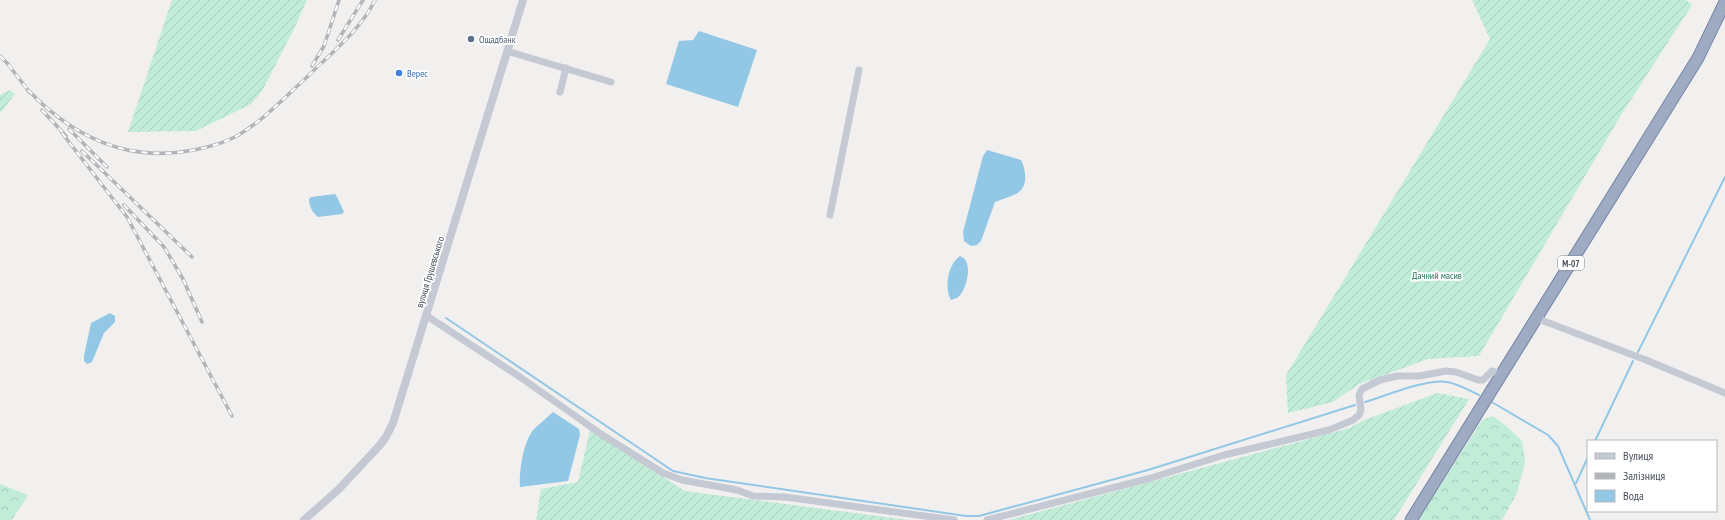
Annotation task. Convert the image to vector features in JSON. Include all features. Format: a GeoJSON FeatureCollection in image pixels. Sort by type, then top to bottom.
{"type":"FeatureCollection","features":[{"type":"Feature","properties":{"kind":"highway","name":"М-07"},"geometry":{"type":"LineString","coordinates":[[1411,520],[1698,58],[1725,2]]}},
{"type":"Feature","properties":{"kind":"street","name":"вулиця Грушевського"},"geometry":{"type":"LineString","coordinates":[[304,520],[338,490],[386,437],[392,423],[427,316],[523,0]]}},
{"type":"Feature","properties":{"kind":"street"},"geometry":{"type":"LineString","coordinates":[[507,51],[610,82]]}},
{"type":"Feature","properties":{"kind":"street"},"geometry":{"type":"LineString","coordinates":[[560,92],[566,68]]}},
{"type":"Feature","properties":{"kind":"street"},"geometry":{"type":"LineString","coordinates":[[830,215],[859,70]]}},
{"type":"Feature","properties":{"kind":"street"},"geometry":{"type":"LineString","coordinates":[[427,316],[520,377],[601,434],[671,477],[738,490],[757,496],[785,497],[954,520]]}},
{"type":"Feature","properties":{"kind":"street"},"geometry":{"type":"LineString","coordinates":[[1536,318],[1646,360],[1725,393]]}},
{"type":"Feature","properties":{"kind":"street"},"geometry":{"type":"LineString","coordinates":[[987,520],[1150,478],[1224,456],[1329,430],[1353,420],[1359,415],[1361,410],[1359,395],[1362,389],[1380,380],[1397,376],[1419,376],[1446,371],[1465,374],[1478,380],[1483,380],[1492,371],[1501,375]]}},
{"type":"Feature","properties":{"kind":"green space"},"geometry":{"type":"Polygon","coordinates":[[[172,0],[307,0],[262,91],[251,104],[196,131],[128,132],[172,0]]]}},
{"type":"Feature","properties":{"kind":"green space","name":"Дачний масив"},"geometry":{"type":"Polygon","coordinates":[[[1472,0],[1686,0],[1692,5],[1621,115],[1479,356],[1428,359],[1359,384],[1333,402],[1288,413],[1286,375],[1490,39],[1472,0]]]}},
{"type":"Feature","properties":{"kind":"green space"},"geometry":{"type":"Polygon","coordinates":[[[10,90],[15,94],[0,113],[0,95],[10,90]]]}},
{"type":"Feature","properties":{"kind":"green space"},"geometry":{"type":"Polygon","coordinates":[[[1437,393],[1469,399],[1394,520],[1009,520],[1350,428],[1362,421],[1437,393]]]}},
{"type":"Feature","properties":{"kind":"green space"},"geometry":{"type":"Polygon","coordinates":[[[1493,416],[1522,441],[1525,462],[1517,493],[1502,520],[1418,520],[1482,420],[1493,416]]]}},
{"type":"Feature","properties":{"kind":"green space"},"geometry":{"type":"Polygon","coordinates":[[[590,430],[685,491],[909,520],[536,520],[541,489],[578,482],[590,430]]]}},
{"type":"Feature","properties":{"kind":"green space"},"geometry":{"type":"Polygon","coordinates":[[[0,484],[28,495],[12,520],[0,520],[0,484]]]}},
{"type":"Feature","properties":{"kind":"water"},"geometry":{"type":"Polygon","coordinates":[[[699,31],[757,50],[738,107],[666,84],[679,41],[693,40],[699,31]]]}},
{"type":"Feature","properties":{"kind":"water"},"geometry":{"type":"Polygon","coordinates":[[[987,150],[1021,160],[1025,173],[1025,183],[1016,194],[995,202],[981,241],[977,245],[971,246],[964,241],[963,232],[983,156],[987,150]]]}},
{"type":"Feature","properties":{"kind":"water"},"geometry":{"type":"Polygon","coordinates":[[[335,194],[344,212],[342,214],[318,217],[311,209],[309,199],[311,197],[335,194]]]}},
{"type":"Feature","properties":{"kind":"water"},"geometry":{"type":"Polygon","coordinates":[[[960,256],[965,259],[967,264],[968,277],[960,295],[951,300],[948,289],[948,276],[953,264],[960,256]]]}},
{"type":"Feature","properties":{"kind":"water"},"geometry":{"type":"Polygon","coordinates":[[[110,313],[115,316],[115,322],[104,333],[92,362],[87,364],[84,361],[84,356],[91,323],[110,313]]]}},
{"type":"Feature","properties":{"kind":"water"},"geometry":{"type":"Polygon","coordinates":[[[553,412],[579,429],[580,435],[568,481],[520,487],[521,465],[527,441],[534,429],[553,412]]]}},
{"type":"Feature","properties":{"kind":"waterway"},"geometry":{"type":"LineString","coordinates":[[1638,352],[1725,177]]}},
{"type":"Feature","properties":{"kind":"waterway"},"geometry":{"type":"LineString","coordinates":[[446,318],[673,471],[705,478],[966,516],[979,516],[1148,470],[1355,405]]}},
{"type":"Feature","properties":{"kind":"waterway"},"geometry":{"type":"LineString","coordinates":[[1595,440],[1633,361]]}},
{"type":"Feature","properties":{"kind":"waterway"},"geometry":{"type":"LineString","coordinates":[[1365,402],[1418,385],[1439,381],[1455,384],[1479,395]]}},
{"type":"Feature","properties":{"kind":"waterway"},"geometry":{"type":"LineString","coordinates":[[1490,401],[1548,435],[1558,446],[1590,520]]}},
{"type":"Feature","properties":{"kind":"waterway"},"geometry":{"type":"LineString","coordinates":[[1576,483],[1587,459]]}},
{"type":"Feature","properties":{"kind":"railway"},"geometry":{"type":"LineString","coordinates":[[312,66],[324,46],[339,0]]}},
{"type":"Feature","properties":{"kind":"railway"},"geometry":{"type":"LineString","coordinates":[[338,40],[363,0]]}},
{"type":"Feature","properties":{"kind":"railway"},"geometry":{"type":"LineString","coordinates":[[28,90],[45,107],[83,133],[124,149],[147,153],[170,153],[211,146],[227,141],[247,130],[274,108],[344,41],[362,21],[375,0]]}},
{"type":"Feature","properties":{"kind":"railway"},"geometry":{"type":"LineString","coordinates":[[0,56],[30,93]]}},
{"type":"Feature","properties":{"kind":"railway"},"geometry":{"type":"LineString","coordinates":[[42,110],[66,136]]}},
{"type":"Feature","properties":{"kind":"railway"},"geometry":{"type":"LineString","coordinates":[[69,129],[107,167]]}},
{"type":"Feature","properties":{"kind":"railway"},"geometry":{"type":"LineString","coordinates":[[62,133],[127,217],[232,416]]}},
{"type":"Feature","properties":{"kind":"railway"},"geometry":{"type":"LineString","coordinates":[[82,151],[192,257]]}},
{"type":"Feature","properties":{"kind":"railway"},"geometry":{"type":"LineString","coordinates":[[124,205],[164,247],[183,279],[202,322]]}},
{"type":"Feature","properties":{"kind":"place","name":"Ощадбанк"},"geometry":{"type":"Point","coordinates":[471,39]}},
{"type":"Feature","properties":{"kind":"place","name":"Верес"},"geometry":{"type":"Point","coordinates":[399,73]}}]}
